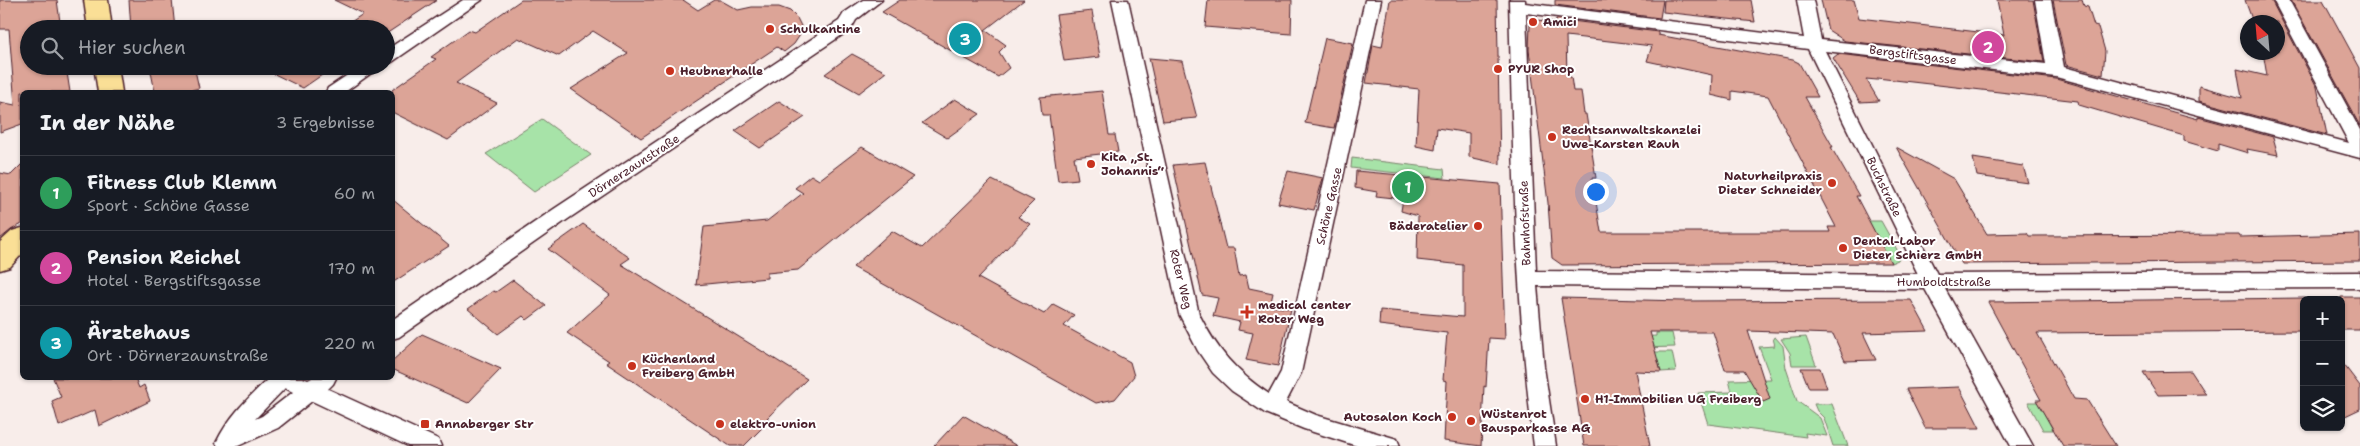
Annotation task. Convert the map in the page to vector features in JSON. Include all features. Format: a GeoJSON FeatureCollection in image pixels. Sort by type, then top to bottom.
{"type":"FeatureCollection","features":[{"type":"Feature","properties":{"kind":"main road"},"geometry":{"type":"LineString","coordinates":[[96,0],[99,20]]}},
{"type":"Feature","properties":{"kind":"main road"},"geometry":{"type":"LineString","coordinates":[[107,75],[110,90]]}},
{"type":"Feature","properties":{"kind":"main road"},"geometry":{"type":"LineString","coordinates":[[0,259],[20,240]]}},
{"type":"Feature","properties":{"kind":"street"},"geometry":{"type":"LineString","coordinates":[[395,52],[474,0]]}},
{"type":"Feature","properties":{"kind":"street","name":"Dörnerzaunstraße"},"geometry":{"type":"LineString","coordinates":[[395,329],[560,214],[600,190],[845,25],[850,17],[874,0]]}},
{"type":"Feature","properties":{"kind":"street","name":"Roter Weg"},"geometry":{"type":"LineString","coordinates":[[1120,0],[1169,229],[1190,314],[1205,347],[1237,383],[1272,407],[1322,427],[1389,446]]}},
{"type":"Feature","properties":{"kind":"street","name":"Schöne Gasse"},"geometry":{"type":"LineString","coordinates":[[1272,407],[1291,373],[1354,97],[1372,0]]}},
{"type":"Feature","properties":{"kind":"street","name":"Buchstraße"},"geometry":{"type":"LineString","coordinates":[[1805,0],[1813,43],[1931,282],[2022,446]]}},
{"type":"Feature","properties":{"kind":"street"},"geometry":{"type":"LineString","coordinates":[[2043,0],[2056,72]]}},
{"type":"Feature","properties":{"kind":"street"},"geometry":{"type":"LineString","coordinates":[[2281,0],[2360,146]]}},
{"type":"Feature","properties":{"kind":"street","name":"Bergstiftsgasse"},"geometry":{"type":"LineString","coordinates":[[1516,3],[1755,38],[1813,43],[2056,72],[2360,152]]}},
{"type":"Feature","properties":{"kind":"street","name":"Bahnhofstraße"},"geometry":{"type":"LineString","coordinates":[[1516,3],[1527,278],[1534,367],[1545,446]]}},
{"type":"Feature","properties":{"kind":"street"},"geometry":{"type":"LineString","coordinates":[[337,90],[360,75]]}},
{"type":"Feature","properties":{"kind":"street","name":"Humboldtstraße"},"geometry":{"type":"LineString","coordinates":[[1527,278],[1931,282],[2360,280]]}},
{"type":"Feature","properties":{"kind":"street"},"geometry":{"type":"LineString","coordinates":[[227,443],[243,417],[281,380]]}},
{"type":"Feature","properties":{"kind":"street"},"geometry":{"type":"LineString","coordinates":[[287,380],[430,446]]}},
{"type":"Feature","properties":{"kind":"street"},"geometry":{"type":"LineString","coordinates":[[227,443],[270,422],[323,380]]}},
{"type":"Feature","properties":{"kind":"green space"},"geometry":{"type":"Polygon","coordinates":[[[542,119],[591,155],[534,192],[486,154],[542,119]]]}},
{"type":"Feature","properties":{"kind":"green space"},"geometry":{"type":"Polygon","coordinates":[[[1352,158],[1444,169],[1445,178],[1351,168],[1352,158]]]}},
{"type":"Feature","properties":{"kind":"green space"},"geometry":{"type":"Polygon","coordinates":[[[1868,221],[1881,221],[1900,255],[1898,260],[1891,263],[1868,221]]]}},
{"type":"Feature","properties":{"kind":"green space"},"geometry":{"type":"Polygon","coordinates":[[[1656,333],[1672,333],[1675,347],[1641,348],[1637,337],[1656,336],[1656,333]]]}},
{"type":"Feature","properties":{"kind":"green space"},"geometry":{"type":"Polygon","coordinates":[[[1775,337],[1783,346],[1786,368],[1797,401],[1820,418],[1827,436],[1805,433],[1806,437],[1708,424],[1698,393],[1732,392],[1729,380],[1771,379],[1759,347],[1775,346],[1773,338],[1775,337]]]}},
{"type":"Feature","properties":{"kind":"green space"},"geometry":{"type":"Polygon","coordinates":[[[1806,337],[1816,365],[1792,365],[1790,353],[1781,339],[1806,337]]]}},
{"type":"Feature","properties":{"kind":"green space"},"geometry":{"type":"Polygon","coordinates":[[[1642,352],[1672,352],[1676,371],[1661,372],[1658,361],[1642,352]]]}},
{"type":"Feature","properties":{"kind":"green space"},"geometry":{"type":"Polygon","coordinates":[[[2028,402],[2038,402],[2053,430],[2043,430],[2028,402]]]}},
{"type":"Feature","properties":{"kind":"green space"},"geometry":{"type":"Polygon","coordinates":[[[1814,404],[1832,404],[1848,446],[1833,446],[1824,418],[1817,411],[1814,404]]]}},
{"type":"Feature","properties":{"kind":"building"},"geometry":{"type":"Polygon","coordinates":[[[0,0],[57,0],[60,20],[20,20],[20,75],[67,75],[70,90],[20,90],[20,125],[0,132],[0,102],[15,105],[9,29],[0,29],[0,0]]]}},
{"type":"Feature","properties":{"kind":"building"},"geometry":{"type":"Polygon","coordinates":[[[129,0],[172,0],[174,20],[130,20],[129,0]]]}},
{"type":"Feature","properties":{"kind":"building"},"geometry":{"type":"Polygon","coordinates":[[[334,0],[437,0],[395,28],[395,20],[354,20],[363,14],[334,0]]]}},
{"type":"Feature","properties":{"kind":"building"},"geometry":{"type":"Polygon","coordinates":[[[521,0],[683,0],[698,10],[714,0],[720,0],[738,10],[752,7],[779,7],[790,11],[797,18],[801,26],[800,35],[794,44],[784,52],[777,47],[641,138],[571,89],[628,53],[593,31],[559,56],[518,38],[456,83],[497,103],[448,140],[395,114],[395,90],[392,90],[436,59],[431,57],[469,30],[475,32],[521,0]]]}},
{"type":"Feature","properties":{"kind":"building"},"geometry":{"type":"Polygon","coordinates":[[[900,0],[1024,0],[985,30],[1006,45],[999,52],[1009,68],[998,77],[882,12],[900,0]]]}},
{"type":"Feature","properties":{"kind":"building"},"geometry":{"type":"Polygon","coordinates":[[[1208,0],[1292,0],[1291,34],[1205,27],[1208,0]]]}},
{"type":"Feature","properties":{"kind":"building"},"geometry":{"type":"Polygon","coordinates":[[[1390,0],[1497,0],[1500,164],[1469,157],[1469,133],[1437,128],[1435,150],[1416,146],[1419,89],[1366,83],[1373,45],[1382,47],[1390,0]]]}},
{"type":"Feature","properties":{"kind":"building"},"geometry":{"type":"Polygon","coordinates":[[[1555,0],[1663,0],[1660,18],[1555,5],[1555,0]]]}},
{"type":"Feature","properties":{"kind":"building"},"geometry":{"type":"Polygon","coordinates":[[[1664,0],[1751,0],[1755,22],[1663,12],[1664,0]]]}},
{"type":"Feature","properties":{"kind":"building"},"geometry":{"type":"Polygon","coordinates":[[[1821,0],[1854,0],[1859,18],[2004,35],[1997,0],[2033,0],[2044,62],[1845,41],[1828,30],[1821,0]]]}},
{"type":"Feature","properties":{"kind":"building"},"geometry":{"type":"Polygon","coordinates":[[[2053,0],[2082,0],[2084,6],[2088,7],[2094,26],[2098,27],[2105,51],[2103,75],[2066,65],[2053,0]]]}},
{"type":"Feature","properties":{"kind":"building"},"geometry":{"type":"Polygon","coordinates":[[[2245,0],[2271,0],[2279,15],[2250,15],[2245,0]]]}},
{"type":"Feature","properties":{"kind":"building"},"geometry":{"type":"Polygon","coordinates":[[[2291,0],[2323,0],[2360,68],[2360,126],[2291,0]]]}},
{"type":"Feature","properties":{"kind":"building"},"geometry":{"type":"Polygon","coordinates":[[[1092,11],[1100,57],[1064,61],[1056,15],[1092,11]]]}},
{"type":"Feature","properties":{"kind":"building"},"geometry":{"type":"Polygon","coordinates":[[[1556,19],[1658,32],[1658,35],[1793,60],[1799,63],[1818,97],[1805,97],[1859,196],[1856,196],[1891,263],[1562,265],[1552,258],[1548,203],[1529,50],[1530,24],[1537,20],[1556,22],[1556,19]],[[1566,36],[1567,76],[1571,77],[1573,91],[1581,91],[1596,178],[1592,178],[1601,232],[1830,232],[1828,227],[1836,227],[1768,96],[1732,91],[1732,100],[1711,95],[1712,75],[1647,61],[1652,46],[1566,36]]]}},
{"type":"Feature","properties":{"kind":"building"},"geometry":{"type":"Polygon","coordinates":[[[2285,26],[2317,87],[2327,135],[2199,101],[2199,86],[2242,98],[2237,69],[2267,76],[2264,60],[2285,60],[2285,26]]]}},
{"type":"Feature","properties":{"kind":"building"},"geometry":{"type":"Polygon","coordinates":[[[1325,38],[1353,43],[1334,128],[1305,123],[1325,38]]]}},
{"type":"Feature","properties":{"kind":"building"},"geometry":{"type":"Polygon","coordinates":[[[852,54],[886,72],[859,93],[825,74],[852,54]]]}},
{"type":"Feature","properties":{"kind":"building"},"geometry":{"type":"Polygon","coordinates":[[[1838,54],[2056,79],[2198,119],[2198,117],[2273,137],[2278,155],[2247,149],[2248,153],[2218,144],[2218,151],[2184,141],[2184,136],[2079,105],[2078,101],[1877,78],[1877,80],[1866,79],[1879,101],[1860,102],[1833,58],[1838,54]]]}},
{"type":"Feature","properties":{"kind":"building"},"geometry":{"type":"Polygon","coordinates":[[[1149,58],[1182,61],[1197,118],[1163,121],[1149,58]]]}},
{"type":"Feature","properties":{"kind":"building"},"geometry":{"type":"Polygon","coordinates":[[[152,75],[196,75],[199,88],[192,90],[155,90],[152,75]]]}},
{"type":"Feature","properties":{"kind":"building"},"geometry":{"type":"Polygon","coordinates":[[[276,75],[322,75],[303,88],[276,75]]]}},
{"type":"Feature","properties":{"kind":"building"},"geometry":{"type":"Polygon","coordinates":[[[1102,91],[1109,135],[1115,135],[1118,152],[1074,157],[1078,179],[1058,181],[1049,115],[1042,115],[1040,97],[1102,91]]]}},
{"type":"Feature","properties":{"kind":"building"},"geometry":{"type":"Polygon","coordinates":[[[955,99],[980,114],[947,138],[922,123],[955,99]]]}},
{"type":"Feature","properties":{"kind":"building"},"geometry":{"type":"Polygon","coordinates":[[[779,101],[805,117],[760,148],[735,131],[779,101]]]}},
{"type":"Feature","properties":{"kind":"building"},"geometry":{"type":"Polygon","coordinates":[[[862,147],[913,177],[798,270],[767,273],[767,278],[696,285],[704,227],[767,221],[803,193],[795,188],[811,175],[819,180],[862,147]]]}},
{"type":"Feature","properties":{"kind":"building"},"geometry":{"type":"Polygon","coordinates":[[[1896,147],[1954,179],[1987,234],[2027,233],[2029,236],[2239,235],[2240,237],[2360,234],[2360,261],[1962,264],[1896,147]]]}},
{"type":"Feature","properties":{"kind":"building"},"geometry":{"type":"Polygon","coordinates":[[[1973,158],[2023,166],[2028,183],[1977,176],[1973,158]]]}},
{"type":"Feature","properties":{"kind":"building"},"geometry":{"type":"Polygon","coordinates":[[[1205,162],[1226,248],[1234,248],[1239,276],[1246,275],[1249,288],[1273,293],[1270,306],[1291,309],[1278,366],[1246,360],[1253,333],[1238,330],[1240,322],[1213,316],[1218,298],[1202,295],[1173,165],[1205,162]]]}},
{"type":"Feature","properties":{"kind":"building"},"geometry":{"type":"Polygon","coordinates":[[[20,166],[20,225],[0,239],[0,173],[11,175],[20,166]]]}},
{"type":"Feature","properties":{"kind":"building"},"geometry":{"type":"Polygon","coordinates":[[[1288,171],[1323,178],[1314,210],[1278,203],[1288,171]]]}},
{"type":"Feature","properties":{"kind":"building"},"geometry":{"type":"Polygon","coordinates":[[[1356,171],[1500,184],[1505,339],[1489,338],[1481,446],[1444,441],[1447,381],[1443,380],[1447,333],[1379,325],[1380,310],[1463,317],[1463,265],[1417,260],[1418,216],[1401,211],[1403,199],[1376,196],[1377,192],[1355,188],[1356,171]]]}},
{"type":"Feature","properties":{"kind":"building"},"geometry":{"type":"Polygon","coordinates":[[[992,180],[1034,201],[1018,217],[1030,224],[978,278],[1044,314],[1053,304],[1074,315],[1064,326],[1130,362],[1134,376],[1115,399],[1096,403],[853,267],[892,231],[922,248],[992,180]]]}},
{"type":"Feature","properties":{"kind":"building"},"geometry":{"type":"Polygon","coordinates":[[[395,201],[449,246],[395,281],[395,201]]]}},
{"type":"Feature","properties":{"kind":"building"},"geometry":{"type":"Polygon","coordinates":[[[583,224],[630,258],[621,264],[807,379],[767,418],[770,420],[744,446],[730,446],[606,363],[609,361],[567,333],[610,295],[548,249],[583,224]]]}},
{"type":"Feature","properties":{"kind":"building"},"geometry":{"type":"Polygon","coordinates":[[[513,280],[546,306],[527,320],[523,316],[498,334],[468,309],[493,291],[496,292],[513,280]]]}},
{"type":"Feature","properties":{"kind":"building"},"geometry":{"type":"Polygon","coordinates":[[[2345,297],[2360,297],[2360,330],[2345,330],[2345,297]]]}},
{"type":"Feature","properties":{"kind":"building"},"geometry":{"type":"Polygon","coordinates":[[[1561,298],[1683,301],[1911,300],[1928,331],[1863,333],[1876,360],[1845,361],[1833,334],[1748,331],[1770,399],[1763,402],[1744,370],[1725,370],[1713,332],[1650,332],[1661,372],[1635,371],[1650,446],[1584,446],[1561,298]]]}},
{"type":"Feature","properties":{"kind":"building"},"geometry":{"type":"Polygon","coordinates":[[[2300,298],[2300,331],[2037,333],[2074,399],[2087,400],[2116,446],[2063,446],[2036,400],[2041,400],[1988,302],[2300,298]]]}},
{"type":"Feature","properties":{"kind":"building"},"geometry":{"type":"Polygon","coordinates":[[[422,334],[501,369],[468,403],[395,370],[395,358],[422,334]]]}},
{"type":"Feature","properties":{"kind":"building"},"geometry":{"type":"Polygon","coordinates":[[[2345,366],[2360,386],[2360,409],[2345,416],[2345,366]]]}},
{"type":"Feature","properties":{"kind":"building"},"geometry":{"type":"Polygon","coordinates":[[[1801,368],[1820,368],[1827,388],[1809,388],[1801,368]]]}},
{"type":"Feature","properties":{"kind":"building"},"geometry":{"type":"Polygon","coordinates":[[[2191,371],[2206,394],[2158,395],[2143,372],[2191,371]]]}},
{"type":"Feature","properties":{"kind":"building"},"geometry":{"type":"Polygon","coordinates":[[[54,380],[136,380],[139,388],[144,385],[150,401],[99,426],[95,410],[59,426],[52,401],[61,397],[54,380]]]}},
{"type":"Feature","properties":{"kind":"building"},"geometry":{"type":"Polygon","coordinates":[[[1959,387],[1980,428],[1925,428],[1906,389],[1959,387]]]}},
{"type":"Feature","properties":{"kind":"building"},"geometry":{"type":"Polygon","coordinates":[[[963,415],[1017,446],[934,446],[963,415]]]}},
{"type":"Feature","properties":{"kind":"place","name":"Amici"},"geometry":{"type":"Point","coordinates":[1533,22]}},
{"type":"Feature","properties":{"kind":"place","name":"Schulkantine"},"geometry":{"type":"Point","coordinates":[770,29]}},
{"type":"Feature","properties":{"kind":"place","name":"Ärztehaus"},"geometry":{"type":"Point","coordinates":[965,39]}},
{"type":"Feature","properties":{"kind":"place","name":"Pension Reichel"},"geometry":{"type":"Point","coordinates":[1988,47]}},
{"type":"Feature","properties":{"kind":"place","name":"PYUR Shop"},"geometry":{"type":"Point","coordinates":[1498,69]}},
{"type":"Feature","properties":{"kind":"place","name":"Heubnerhalle"},"geometry":{"type":"Point","coordinates":[670,71]}},
{"type":"Feature","properties":{"kind":"place","name":"Rechtsanwaltskanzlei Uwe-Karsten Rauh"},"geometry":{"type":"Point","coordinates":[1552,137]}},
{"type":"Feature","properties":{"kind":"place","name":"Kita „St. Johannis“"},"geometry":{"type":"Point","coordinates":[1091,164]}},
{"type":"Feature","properties":{"kind":"place","name":"Naturheilpraxis Dieter Schneider"},"geometry":{"type":"Point","coordinates":[1832,183]}},
{"type":"Feature","properties":{"kind":"place","name":"Fitness Club Klemm"},"geometry":{"type":"Point","coordinates":[1408,187]}},
{"type":"Feature","properties":{"kind":"place","name":"Bäderatelier"},"geometry":{"type":"Point","coordinates":[1478,226]}},
{"type":"Feature","properties":{"kind":"place","name":"Dental-Labor Dieter Schierz GmbH"},"geometry":{"type":"Point","coordinates":[1843,248]}},
{"type":"Feature","properties":{"kind":"place","name":"medical center Roter Weg"},"geometry":{"type":"Point","coordinates":[1247,312]}},
{"type":"Feature","properties":{"kind":"place","name":"Küchenland Freiberg GmbH"},"geometry":{"type":"Point","coordinates":[632,366]}},
{"type":"Feature","properties":{"kind":"place","name":"H1-Immobilien UG Freiberg"},"geometry":{"type":"Point","coordinates":[1585,399]}},
{"type":"Feature","properties":{"kind":"place","name":"Autosalon Koch"},"geometry":{"type":"Point","coordinates":[1452,417]}},
{"type":"Feature","properties":{"kind":"place","name":"Wüstenrot Bausparkasse AG"},"geometry":{"type":"Point","coordinates":[1471,421]}},
{"type":"Feature","properties":{"kind":"place","name":"Annaberger Str"},"geometry":{"type":"Point","coordinates":[425,424]}},
{"type":"Feature","properties":{"kind":"place","name":"elektro-union"},"geometry":{"type":"Point","coordinates":[720,424]}}]}
